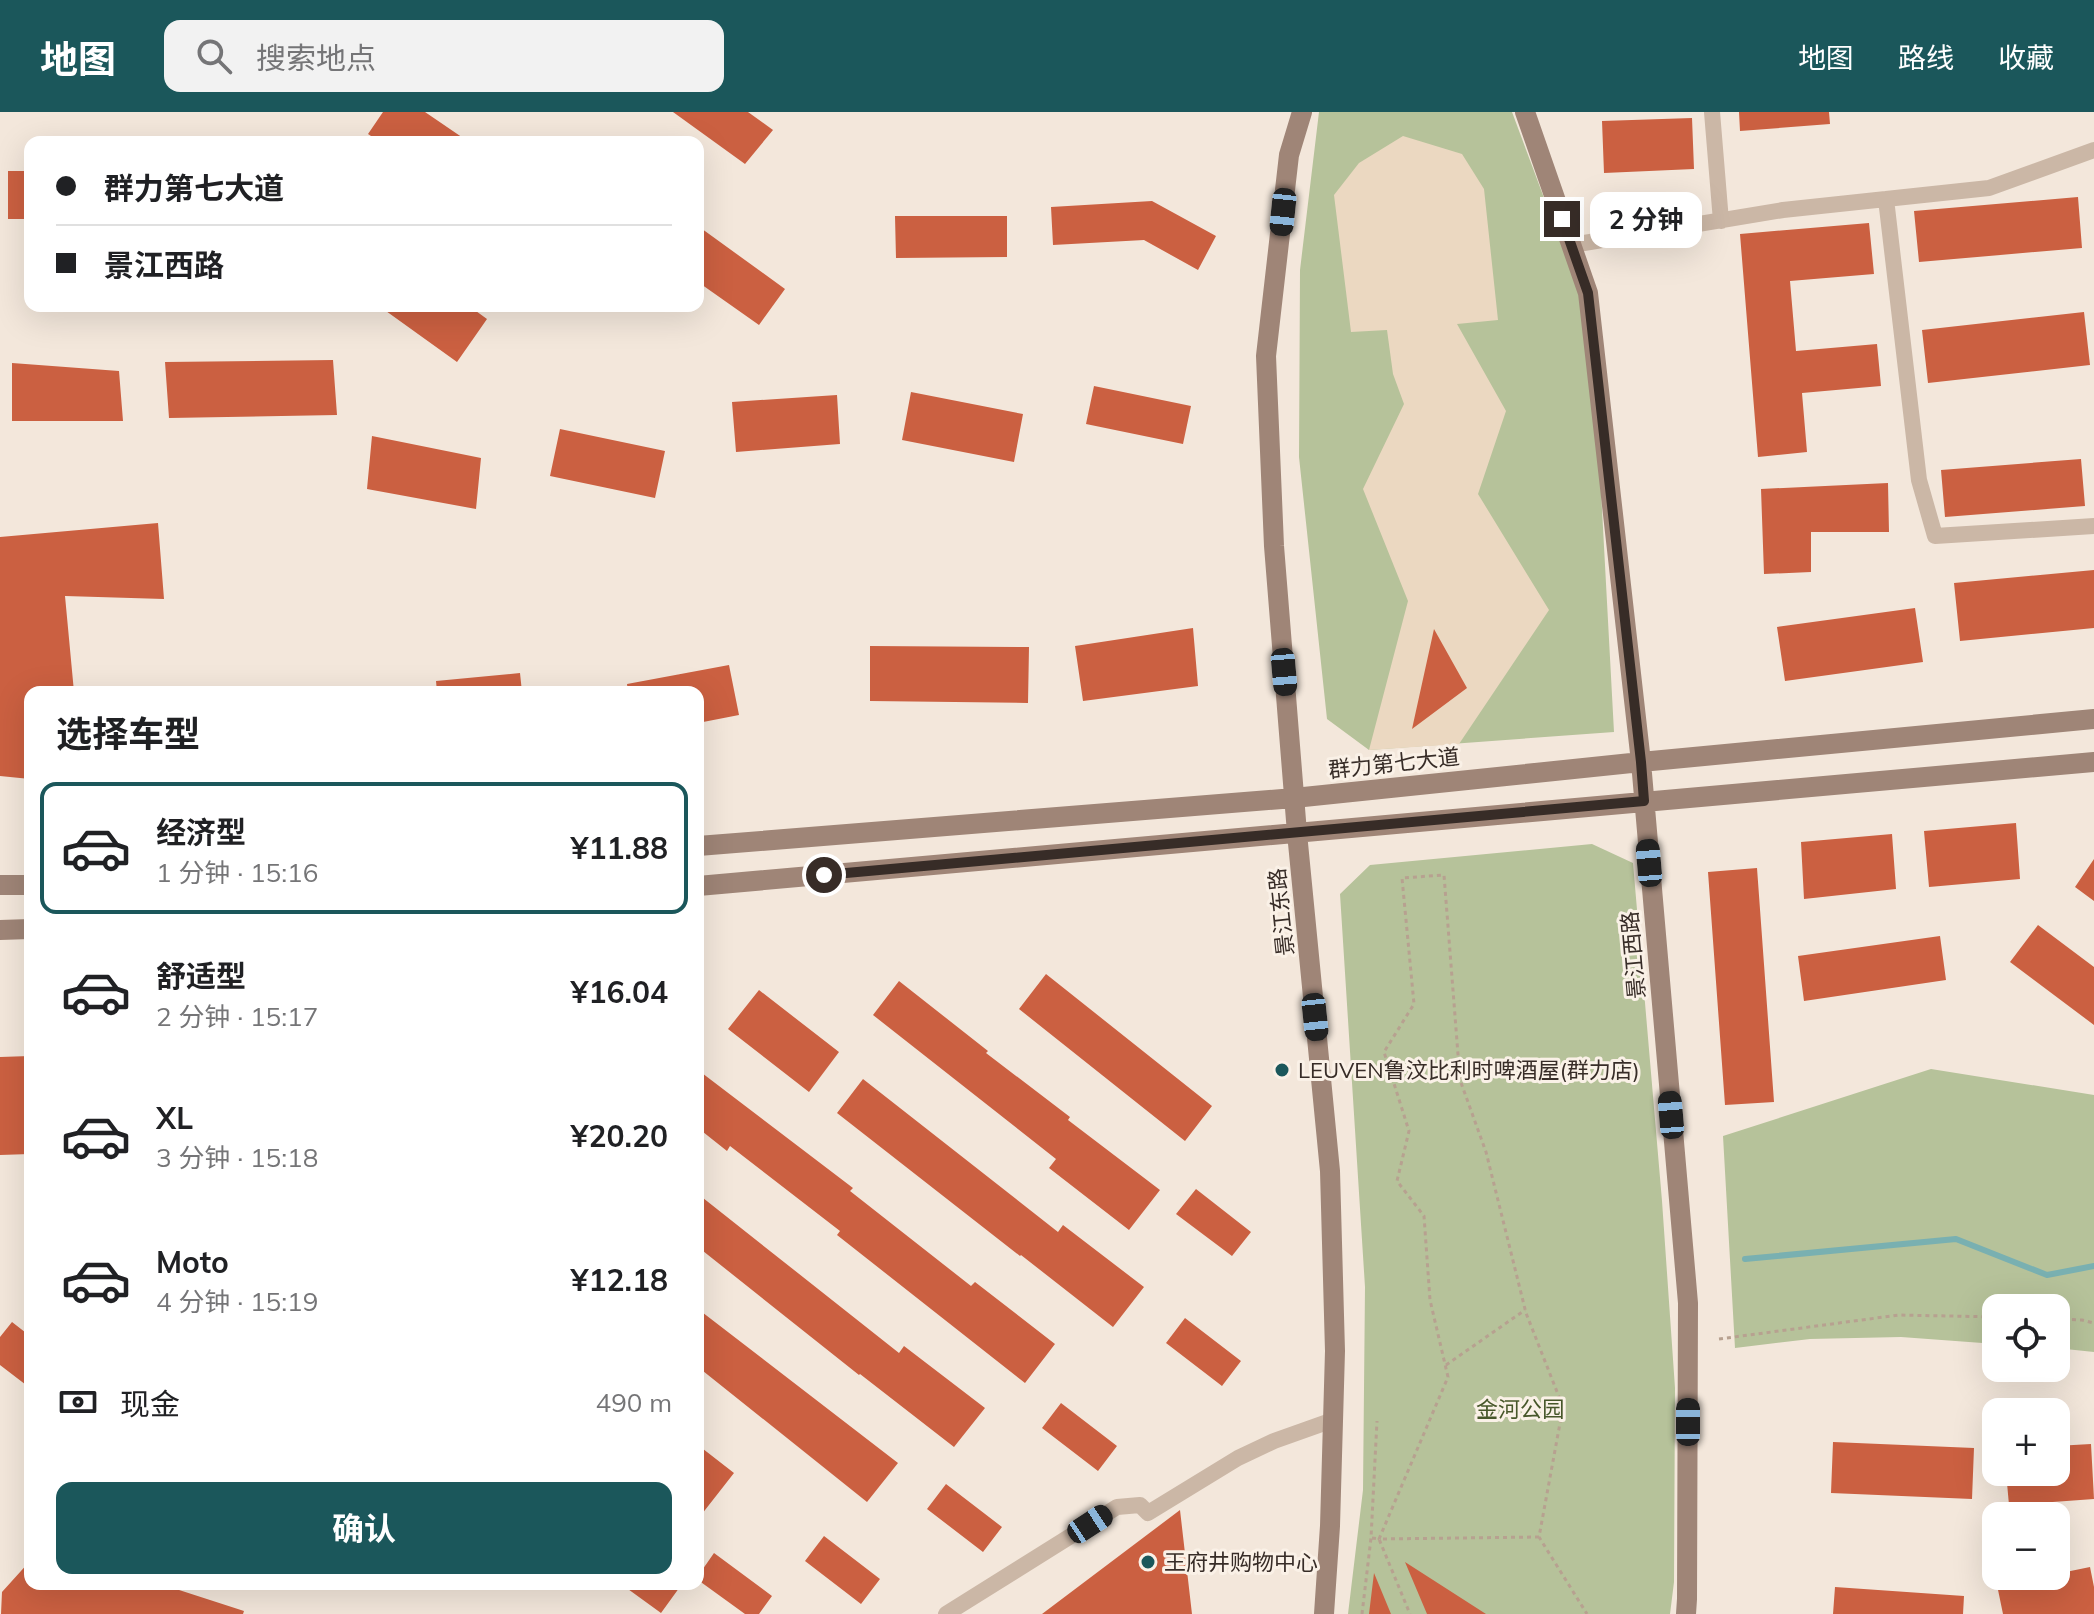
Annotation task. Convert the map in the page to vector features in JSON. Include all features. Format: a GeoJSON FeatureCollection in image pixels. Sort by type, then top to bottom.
{"type":"FeatureCollection","features":[{"type":"Feature","properties":{"kind":"main road","name":"景江东路"},"geometry":{"type":"LineString","coordinates":[[1302,112],[1289,155],[1266,356],[1274,546],[1297,833],[1330,1171],[1333,1420],[1324,1614]]}},
{"type":"Feature","properties":{"kind":"main road","name":"景江西路"},"geometry":{"type":"LineString","coordinates":[[1525,112],[1588,293],[1641,762],[1688,1303],[1686,1614]]}},
{"type":"Feature","properties":{"kind":"main road","name":"群力第七大道"},"geometry":{"type":"LineString","coordinates":[[704,846],[1294,798],[2094,719]]}},
{"type":"Feature","properties":{"kind":"main road"},"geometry":{"type":"LineString","coordinates":[[704,885],[2094,762]]}},
{"type":"Feature","properties":{"kind":"main road"},"geometry":{"type":"LineString","coordinates":[[0,885],[24,885]]}},
{"type":"Feature","properties":{"kind":"main road"},"geometry":{"type":"LineString","coordinates":[[0,930],[24,929]]}},
{"type":"Feature","properties":{"kind":"street"},"geometry":{"type":"LineString","coordinates":[[1712,112],[1721,221]]}},
{"type":"Feature","properties":{"kind":"street"},"geometry":{"type":"LineString","coordinates":[[1572,245],[1783,210],[1989,188],[2094,150]]}},
{"type":"Feature","properties":{"kind":"street"},"geometry":{"type":"LineString","coordinates":[[1886,199],[1919,480],[1935,536],[2094,526]]}},
{"type":"Feature","properties":{"kind":"street"},"geometry":{"type":"LineString","coordinates":[[946,1614],[1117,1507],[1140,1505],[1148,1513],[1238,1458],[1274,1441],[1333,1420]]}},
{"type":"Feature","properties":{"kind":"path"},"geometry":{"type":"LineString","coordinates":[[1410,1614],[1379,1539],[1448,1377],[1430,1300],[1424,1216],[1397,1181],[1409,1131],[1384,1052],[1414,1004],[1402,878],[1444,875],[1460,1080],[1486,1152],[1525,1310],[1563,1407],[1539,1537],[1587,1614]]}},
{"type":"Feature","properties":{"kind":"path"},"geometry":{"type":"LineString","coordinates":[[1446,1365],[1525,1310]]}},
{"type":"Feature","properties":{"kind":"path"},"geometry":{"type":"LineString","coordinates":[[1719,1339],[1899,1315],[1982,1317]]}},
{"type":"Feature","properties":{"kind":"path"},"geometry":{"type":"LineString","coordinates":[[2070,1320],[2094,1323]]}},
{"type":"Feature","properties":{"kind":"path"},"geometry":{"type":"LineString","coordinates":[[1362,1614],[1371,1538],[1377,1421]]}},
{"type":"Feature","properties":{"kind":"path"},"geometry":{"type":"LineString","coordinates":[[1371,1538],[1539,1537]]}},
{"type":"Feature","properties":{"kind":"green space"},"geometry":{"type":"Polygon","coordinates":[[[1319,112],[1512,112],[1578,289],[1596,398],[1614,732],[1369,750],[1327,719],[1299,457],[1300,270],[1319,112]]]}},
{"type":"Feature","properties":{"kind":"green space","name":"金河公园"},"geometry":{"type":"Polygon","coordinates":[[[1592,844],[1633,863],[1675,1388],[1674,1582],[1670,1614],[1348,1614],[1363,1490],[1365,1287],[1340,894],[1370,865],[1592,844]]]}},
{"type":"Feature","properties":{"kind":"green space"},"geometry":{"type":"Polygon","coordinates":[[[1931,1069],[2094,1095],[2094,1352],[2070,1349],[2070,1294],[1982,1294],[1982,1343],[1901,1337],[1810,1339],[1735,1348],[1723,1136],[1931,1069]]]}},
{"type":"Feature","properties":{"kind":"shaded area"},"geometry":{"type":"Polygon","coordinates":[[[1403,136],[1462,154],[1484,189],[1498,320],[1457,324],[1506,411],[1478,494],[1549,610],[1459,744],[1369,750],[1408,601],[1363,489],[1404,404],[1393,374],[1387,330],[1351,332],[1334,195],[1359,163],[1403,136]]]}},
{"type":"Feature","properties":{"kind":"building"},"geometry":{"type":"Polygon","coordinates":[[[383,112],[425,112],[460,136],[371,136],[368,134],[383,112]]]}},
{"type":"Feature","properties":{"kind":"building"},"geometry":{"type":"Polygon","coordinates":[[[673,112],[748,112],[773,130],[745,164],[673,112]]]}},
{"type":"Feature","properties":{"kind":"building"},"geometry":{"type":"Polygon","coordinates":[[[1739,112],[1829,112],[1830,124],[1740,131],[1739,112]]]}},
{"type":"Feature","properties":{"kind":"building"},"geometry":{"type":"Polygon","coordinates":[[[1692,118],[1694,169],[1604,173],[1602,121],[1692,118]]]}},
{"type":"Feature","properties":{"kind":"building"},"geometry":{"type":"Polygon","coordinates":[[[8,171],[24,171],[24,219],[8,219],[8,171]]]}},
{"type":"Feature","properties":{"kind":"building"},"geometry":{"type":"Polygon","coordinates":[[[2078,197],[2082,248],[1919,262],[1914,211],[2078,197]]]}},
{"type":"Feature","properties":{"kind":"building"},"geometry":{"type":"Polygon","coordinates":[[[1152,201],[1216,236],[1198,270],[1144,240],[1053,245],[1051,207],[1152,201]]]}},
{"type":"Feature","properties":{"kind":"building"},"geometry":{"type":"Polygon","coordinates":[[[895,216],[1007,216],[1007,257],[896,258],[895,216]]]}},
{"type":"Feature","properties":{"kind":"building"},"geometry":{"type":"Polygon","coordinates":[[[1869,223],[1874,274],[1790,281],[1796,351],[1877,344],[1881,386],[1802,393],[1807,452],[1758,457],[1740,234],[1869,223]]]}},
{"type":"Feature","properties":{"kind":"building"},"geometry":{"type":"Polygon","coordinates":[[[704,230],[785,289],[759,325],[704,286],[704,230]]]}},
{"type":"Feature","properties":{"kind":"building"},"geometry":{"type":"Polygon","coordinates":[[[387,312],[477,312],[487,319],[457,362],[387,312]]]}},
{"type":"Feature","properties":{"kind":"building"},"geometry":{"type":"Polygon","coordinates":[[[2084,312],[2090,365],[1928,383],[1922,330],[2084,312]]]}},
{"type":"Feature","properties":{"kind":"building"},"geometry":{"type":"Polygon","coordinates":[[[333,360],[337,415],[169,418],[165,362],[333,360]]]}},
{"type":"Feature","properties":{"kind":"building"},"geometry":{"type":"Polygon","coordinates":[[[12,363],[119,371],[123,421],[12,421],[12,363]]]}},
{"type":"Feature","properties":{"kind":"building"},"geometry":{"type":"Polygon","coordinates":[[[1094,386],[1191,406],[1183,444],[1086,424],[1094,386]]]}},
{"type":"Feature","properties":{"kind":"building"},"geometry":{"type":"Polygon","coordinates":[[[911,392],[1023,414],[1014,462],[902,440],[911,392]]]}},
{"type":"Feature","properties":{"kind":"building"},"geometry":{"type":"Polygon","coordinates":[[[837,395],[840,444],[736,452],[732,402],[837,395]]]}},
{"type":"Feature","properties":{"kind":"building"},"geometry":{"type":"Polygon","coordinates":[[[560,429],[665,451],[655,498],[550,476],[560,429]]]}},
{"type":"Feature","properties":{"kind":"building"},"geometry":{"type":"Polygon","coordinates":[[[372,436],[481,458],[476,509],[367,489],[372,436]]]}},
{"type":"Feature","properties":{"kind":"building"},"geometry":{"type":"Polygon","coordinates":[[[2081,459],[2085,506],[1945,517],[1941,470],[2081,459]]]}},
{"type":"Feature","properties":{"kind":"building"},"geometry":{"type":"Polygon","coordinates":[[[1888,483],[1889,532],[1811,532],[1811,572],[1764,574],[1761,489],[1888,483]]]}},
{"type":"Feature","properties":{"kind":"building"},"geometry":{"type":"Polygon","coordinates":[[[158,523],[164,599],[65,596],[73,686],[24,686],[24,778],[0,776],[0,537],[158,523]]]}},
{"type":"Feature","properties":{"kind":"building"},"geometry":{"type":"Polygon","coordinates":[[[2094,570],[2094,628],[1960,641],[1954,583],[2094,570]]]}},
{"type":"Feature","properties":{"kind":"building"},"geometry":{"type":"Polygon","coordinates":[[[1915,608],[1923,662],[1785,681],[1777,627],[1915,608]]]}},
{"type":"Feature","properties":{"kind":"building"},"geometry":{"type":"Polygon","coordinates":[[[1193,628],[1198,686],[1083,701],[1075,646],[1193,628]]]}},
{"type":"Feature","properties":{"kind":"building"},"geometry":{"type":"Polygon","coordinates":[[[1434,629],[1467,688],[1412,729],[1434,629]]]}},
{"type":"Feature","properties":{"kind":"building"},"geometry":{"type":"Polygon","coordinates":[[[870,646],[1029,647],[1028,703],[870,701],[870,646]]]}},
{"type":"Feature","properties":{"kind":"building"},"geometry":{"type":"Polygon","coordinates":[[[729,665],[739,715],[704,722],[704,686],[627,684],[729,665]]]}},
{"type":"Feature","properties":{"kind":"building"},"geometry":{"type":"Polygon","coordinates":[[[520,673],[521,686],[436,686],[436,681],[520,673]]]}},
{"type":"Feature","properties":{"kind":"building"},"geometry":{"type":"Polygon","coordinates":[[[2016,823],[2020,879],[1929,887],[1924,831],[2016,823]]]}},
{"type":"Feature","properties":{"kind":"building"},"geometry":{"type":"Polygon","coordinates":[[[1892,834],[1896,889],[1804,899],[1801,842],[1892,834]]]}},
{"type":"Feature","properties":{"kind":"building"},"geometry":{"type":"Polygon","coordinates":[[[2094,859],[2094,901],[2075,887],[2094,859]]]}},
{"type":"Feature","properties":{"kind":"building"},"geometry":{"type":"Polygon","coordinates":[[[1757,868],[1774,1102],[1725,1105],[1708,872],[1757,868]]]}},
{"type":"Feature","properties":{"kind":"building"},"geometry":{"type":"Polygon","coordinates":[[[2038,925],[2094,967],[2094,1025],[2010,962],[2038,925]]]}},
{"type":"Feature","properties":{"kind":"building"},"geometry":{"type":"Polygon","coordinates":[[[1940,936],[1946,980],[1804,1001],[1798,956],[1940,936]]]}},
{"type":"Feature","properties":{"kind":"building"},"geometry":{"type":"Polygon","coordinates":[[[1046,974],[1212,1106],[1185,1141],[1019,1009],[1046,974]]]}},
{"type":"Feature","properties":{"kind":"building"},"geometry":{"type":"Polygon","coordinates":[[[899,981],[1070,1117],[1068,1120],[1160,1190],[1129,1230],[1049,1168],[1056,1159],[873,1015],[899,981]]]}},
{"type":"Feature","properties":{"kind":"building"},"geometry":{"type":"Polygon","coordinates":[[[759,990],[839,1052],[809,1092],[728,1029],[759,990]]]}},
{"type":"Feature","properties":{"kind":"building"},"geometry":{"type":"Polygon","coordinates":[[[24,1056],[24,1154],[0,1155],[0,1057],[24,1056]]]}},
{"type":"Feature","properties":{"kind":"building"},"geometry":{"type":"Polygon","coordinates":[[[704,1075],[853,1188],[850,1191],[971,1286],[975,1282],[1055,1344],[1025,1383],[837,1235],[840,1231],[730,1146],[727,1151],[704,1133],[704,1075]]]}},
{"type":"Feature","properties":{"kind":"building"},"geometry":{"type":"Polygon","coordinates":[[[863,1079],[1058,1232],[1063,1225],[1144,1287],[1113,1327],[837,1113],[863,1079]]]}},
{"type":"Feature","properties":{"kind":"building"},"geometry":{"type":"Polygon","coordinates":[[[1196,1189],[1251,1232],[1232,1256],[1176,1214],[1196,1189]]]}},
{"type":"Feature","properties":{"kind":"building"},"geometry":{"type":"Polygon","coordinates":[[[704,1199],[899,1353],[904,1346],[985,1408],[954,1447],[704,1252],[704,1199]]]}},
{"type":"Feature","properties":{"kind":"building"},"geometry":{"type":"Polygon","coordinates":[[[704,1314],[898,1463],[867,1502],[704,1372],[704,1314]]]}},
{"type":"Feature","properties":{"kind":"building"},"geometry":{"type":"Polygon","coordinates":[[[1185,1318],[1241,1361],[1222,1386],[1166,1343],[1185,1318]]]}},
{"type":"Feature","properties":{"kind":"building"},"geometry":{"type":"Polygon","coordinates":[[[12,1322],[24,1331],[24,1383],[0,1365],[0,1337],[12,1322]]]}},
{"type":"Feature","properties":{"kind":"building"},"geometry":{"type":"Polygon","coordinates":[[[1061,1403],[1117,1446],[1098,1471],[1042,1428],[1061,1403]]]}},
{"type":"Feature","properties":{"kind":"building"},"geometry":{"type":"Polygon","coordinates":[[[1833,1442],[1974,1448],[1972,1499],[1831,1493],[1833,1442]]]}},
{"type":"Feature","properties":{"kind":"building"},"geometry":{"type":"Polygon","coordinates":[[[2091,1444],[2094,1499],[2009,1502],[2007,1486],[2070,1486],[2070,1445],[2091,1444]]]}},
{"type":"Feature","properties":{"kind":"building"},"geometry":{"type":"Polygon","coordinates":[[[704,1450],[734,1473],[704,1511],[704,1450]]]}},
{"type":"Feature","properties":{"kind":"building"},"geometry":{"type":"Polygon","coordinates":[[[946,1484],[1002,1527],[983,1552],[927,1509],[946,1484]]]}},
{"type":"Feature","properties":{"kind":"building","name":"王府井购物中心"},"geometry":{"type":"Polygon","coordinates":[[[1180,1510],[1192,1614],[1042,1614],[1180,1510]]]}},
{"type":"Feature","properties":{"kind":"building"},"geometry":{"type":"Polygon","coordinates":[[[824,1536],[880,1579],[861,1604],[805,1561],[824,1536]]]}},
{"type":"Feature","properties":{"kind":"building"},"geometry":{"type":"Polygon","coordinates":[[[714,1553],[772,1596],[759,1614],[745,1614],[704,1584],[704,1567],[714,1553]]]}},
{"type":"Feature","properties":{"kind":"building"},"geometry":{"type":"Polygon","coordinates":[[[1405,1562],[1486,1614],[1427,1614],[1405,1562]]]}},
{"type":"Feature","properties":{"kind":"building"},"geometry":{"type":"Polygon","coordinates":[[[2090,1567],[2094,1614],[2003,1614],[1998,1590],[2070,1590],[2070,1571],[2090,1567]]]}},
{"type":"Feature","properties":{"kind":"building"},"geometry":{"type":"Polygon","coordinates":[[[24,1568],[24,1590],[179,1590],[244,1611],[243,1614],[1,1614],[2,1592],[24,1568]]]}},
{"type":"Feature","properties":{"kind":"building"},"geometry":{"type":"Polygon","coordinates":[[[1374,1573],[1391,1614],[1369,1614],[1374,1573]]]}},
{"type":"Feature","properties":{"kind":"building"},"geometry":{"type":"Polygon","coordinates":[[[1835,1587],[1964,1596],[1963,1614],[1833,1614],[1835,1587]]]}},
{"type":"Feature","properties":{"kind":"building"},"geometry":{"type":"Polygon","coordinates":[[[629,1590],[678,1590],[661,1613],[629,1590]]]}},
{"type":"Feature","properties":{"kind":"waterway"},"geometry":{"type":"LineString","coordinates":[[1745,1259],[1956,1239],[2047,1275],[2094,1266]]}},
{"type":"Feature","properties":{"kind":"place","name":"LEUVEN鲁汶比利时啤酒屋(群力店)"},"geometry":{"type":"Point","coordinates":[1282,1070]}},
{"type":"Feature","properties":{"kind":"place","name":"王府井购物中心"},"geometry":{"type":"Point","coordinates":[1148,1562]}},
{"type":"Feature","properties":{"kind":"route"},"geometry":{"type":"LineString","coordinates":[[824,875],[1644,801],[1588,293],[1562,219]]}}]}
